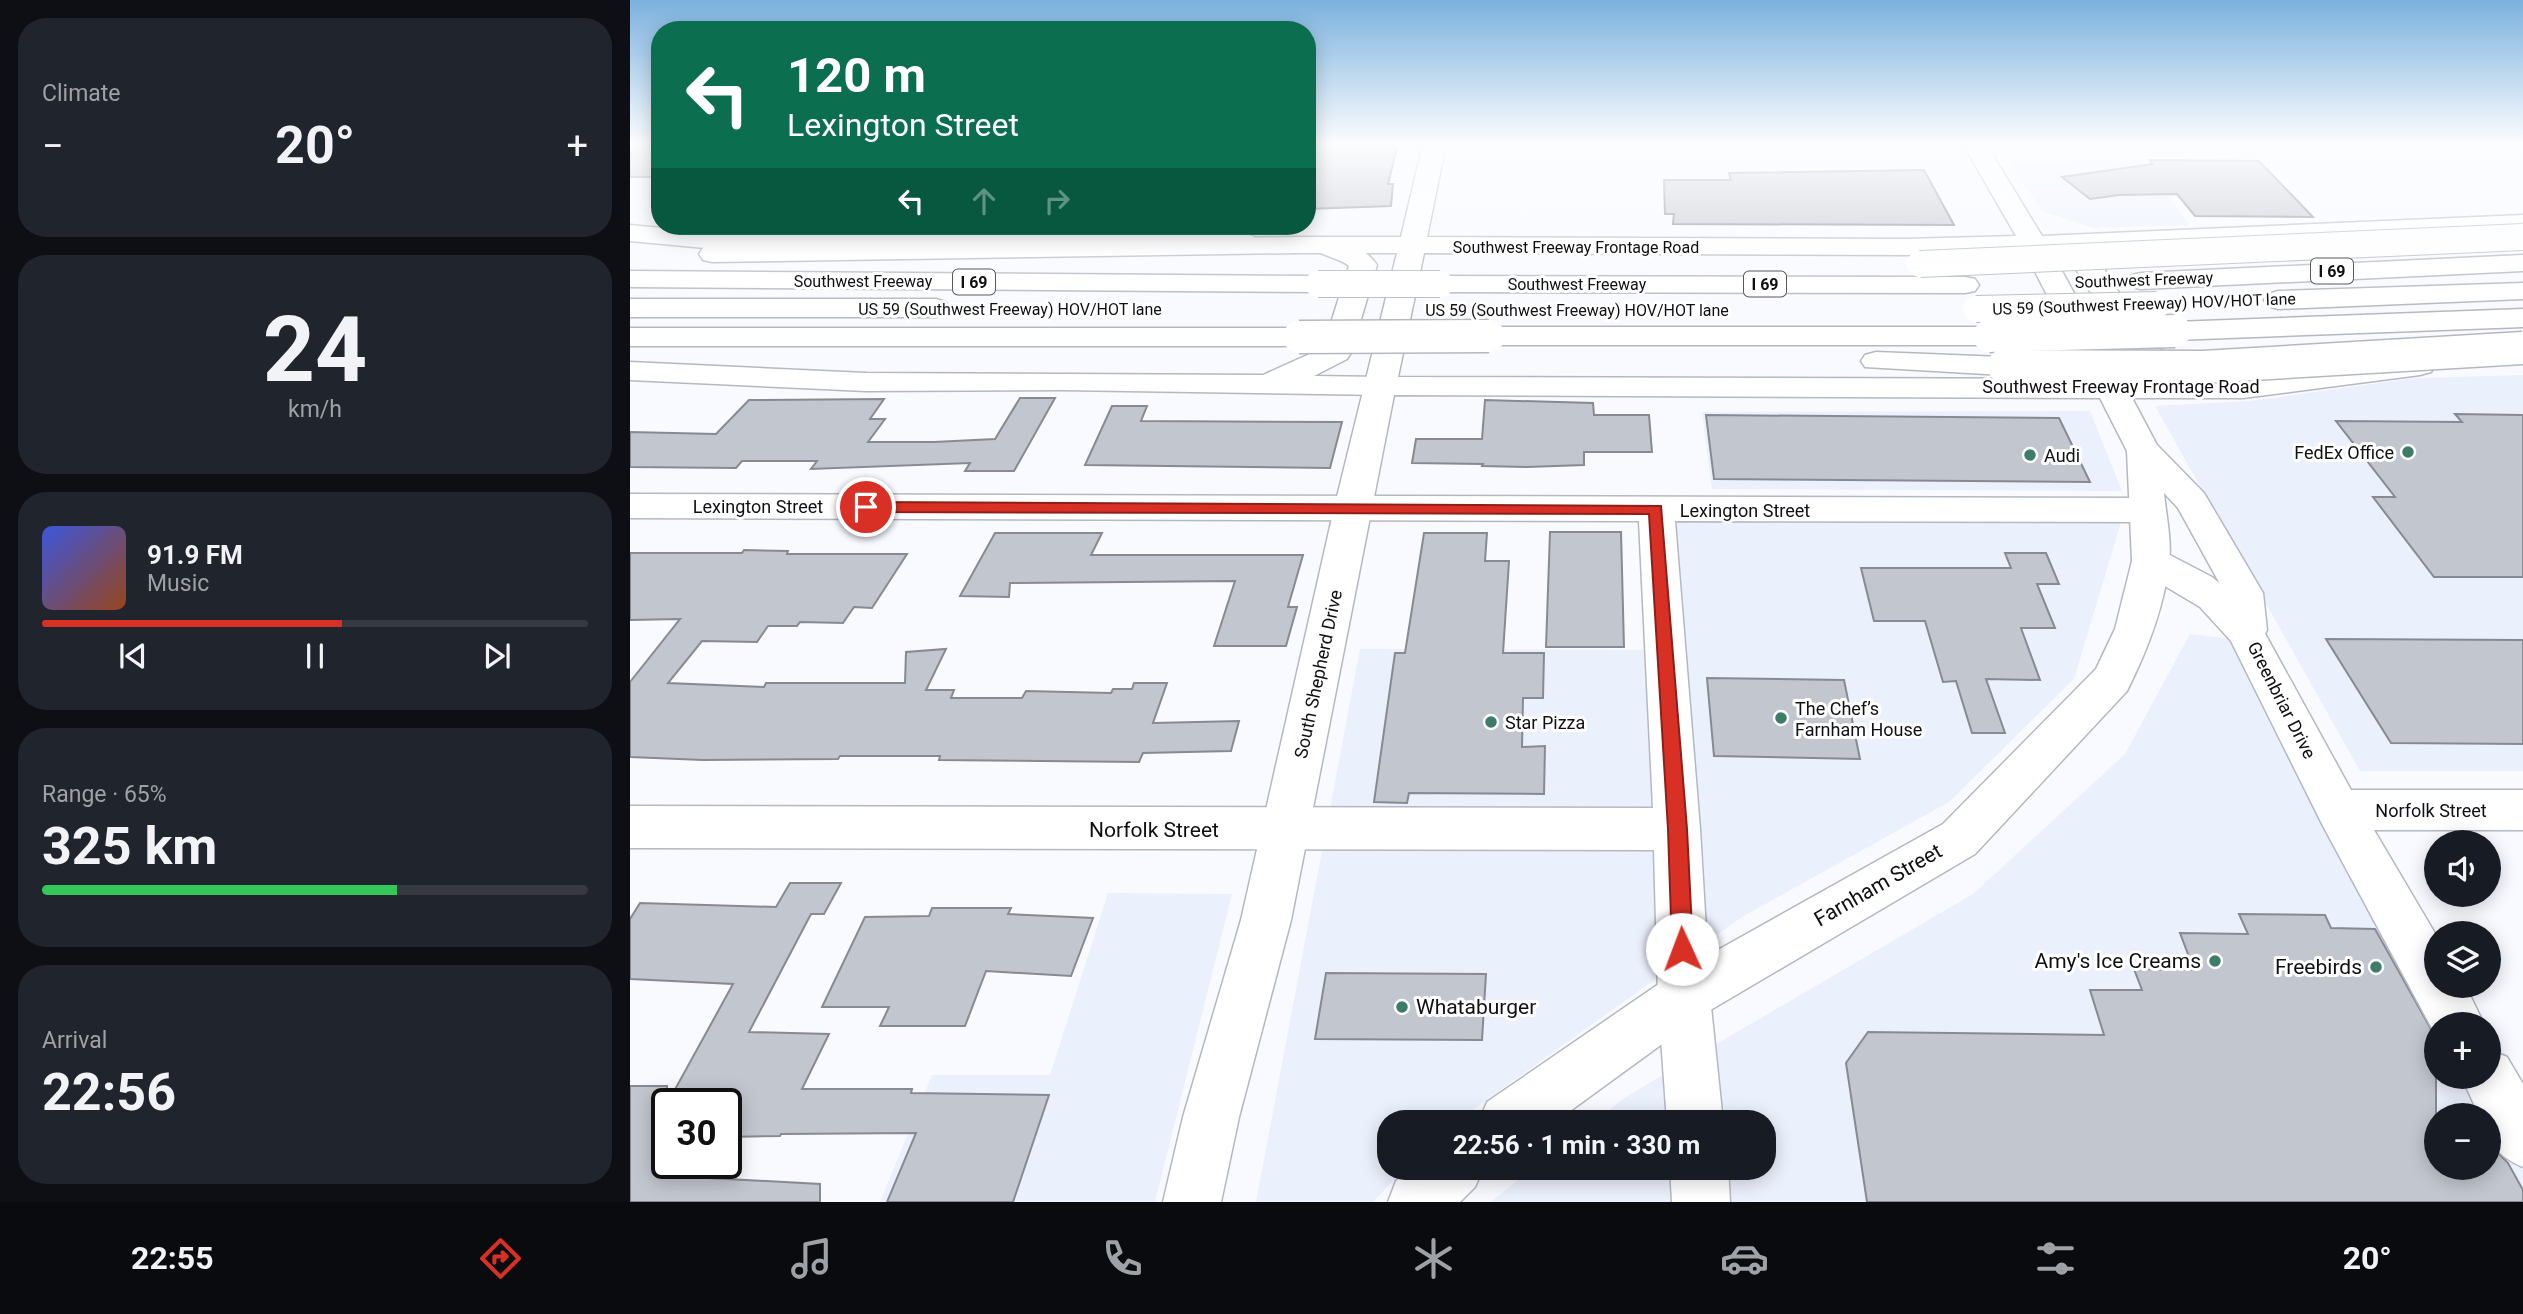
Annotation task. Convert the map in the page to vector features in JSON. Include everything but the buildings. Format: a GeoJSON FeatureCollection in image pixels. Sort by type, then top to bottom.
{"type":"FeatureCollection","features":[{"type":"Feature","properties":{"kind":"main road","name":"South Shepherd Drive"},"geometry":{"type":"LineString","coordinates":[[1192,1202],[1211,1117],[1266,920],[1352,509],[1423,200]]}},
{"type":"Feature","properties":{"kind":"main road"},"geometry":{"type":"LineString","coordinates":[[2007,200],[2034,244],[2144,451],[2192,501],[2245,593],[2247,630]]}},
{"type":"Feature","properties":{"kind":"main road"},"geometry":{"type":"LineString","coordinates":[[2011,200],[2043,223],[2067,232],[2135,240]]}},
{"type":"Feature","properties":{"kind":"main road","name":"Southwest Freeway Frontage Road"},"geometry":{"type":"LineString","coordinates":[[630,233],[716,241],[1101,235],[1309,245],[1714,248],[2034,244],[2523,223]]}},
{"type":"Feature","properties":{"kind":"main road"},"geometry":{"type":"LineString","coordinates":[[2361,230],[2411,235],[2523,236]]}},
{"type":"Feature","properties":{"kind":"main road"},"geometry":{"type":"LineString","coordinates":[[1565,284],[1642,268],[1920,264],[2523,236]]}},
{"type":"Feature","properties":{"kind":"main road"},"geometry":{"type":"LineString","coordinates":[[2135,240],[2099,251],[2091,271],[2144,353],[2188,374],[2244,381],[2313,382]]}},
{"type":"Feature","properties":{"kind":"main road"},"geometry":{"type":"LineString","coordinates":[[630,255],[1309,245],[1339,248],[1354,256],[1363,265],[1336,353],[1312,366],[1254,385]]}},
{"type":"Feature","properties":{"kind":"main road","name":"Southwest Freeway"},"geometry":{"type":"LineString","coordinates":[[630,279],[1308,310],[1492,310],[1565,284],[1970,297],[2141,281],[2523,263]]}},
{"type":"Feature","properties":{"kind":"main road","name":"US 59 (Southwest Freeway) HOV/HOT lane"},"geometry":{"type":"LineString","coordinates":[[1492,310],[1970,297],[2157,305],[2523,291]]}},
{"type":"Feature","properties":{"kind":"main road","name":"US 59 (Southwest Freeway) HOV/HOT lane"},"geometry":{"type":"LineString","coordinates":[[630,308],[1308,310]]}},
{"type":"Feature","properties":{"kind":"main road","name":"Southwest Freeway"},"geometry":{"type":"LineString","coordinates":[[630,337],[1308,310],[1492,310],[1610,337],[1989,336],[2523,318]]}},
{"type":"Feature","properties":{"kind":"main road"},"geometry":{"type":"LineString","coordinates":[[1610,337],[1723,356],[2003,366],[2203,367],[2523,348]]}},
{"type":"Feature","properties":{"kind":"main road"},"geometry":{"type":"LineString","coordinates":[[2430,364],[2523,354]]}},
{"type":"Feature","properties":{"kind":"main road","name":"Southwest Freeway Frontage Road"},"geometry":{"type":"LineString","coordinates":[[630,372],[866,382],[2243,389],[2313,382],[2430,364],[2523,361]]}},
{"type":"Feature","properties":{"kind":"main road"},"geometry":{"type":"LineString","coordinates":[[2144,451],[2151,561]]}},
{"type":"Feature","properties":{"kind":"main road","name":"Lexington Street"},"geometry":{"type":"LineString","coordinates":[[630,506],[2147,510]]}},
{"type":"Feature","properties":{"kind":"main road"},"geometry":{"type":"LineString","coordinates":[[1656,509],[1677,829],[1684,997],[1694,1110]]}},
{"type":"Feature","properties":{"kind":"main road","name":"Greenbriar Drive"},"geometry":{"type":"LineString","coordinates":[[2151,561],[2202,587],[2247,630],[2256,653],[2339,810],[2424,963]]}},
{"type":"Feature","properties":{"kind":"main road","name":"Farnham Street"},"geometry":{"type":"LineString","coordinates":[[1524,1110],[1684,997],[1959,839],[2112,679],[2135,629],[2151,561]]}},
{"type":"Feature","properties":{"kind":"main road","name":"Norfolk Street"},"geometry":{"type":"LineString","coordinates":[[2339,810],[2523,810]]}},
{"type":"Feature","properties":{"kind":"main road","name":"Norfolk Street"},"geometry":{"type":"LineString","coordinates":[[630,827],[1677,829]]}},
{"type":"Feature","properties":{"kind":"main road"},"geometry":{"type":"LineString","coordinates":[[2495,1089],[2523,1139]]}},
{"type":"Feature","properties":{"kind":"main road"},"geometry":{"type":"LineString","coordinates":[[1417,1202],[1441,1180]]}},
{"type":"Feature","properties":{"kind":"main road"},"geometry":{"type":"LineString","coordinates":[[1700,1180],[1702,1202]]}},
{"type":"Feature","properties":{"kind":"shaded area"},"geometry":{"type":"Polygon","coordinates":[[[2035,200],[2171,200],[2190,225],[2094,228],[2042,211],[2035,200]]]}},
{"type":"Feature","properties":{"kind":"shaded area"},"geometry":{"type":"Polygon","coordinates":[[[2523,375],[2523,771],[2360,771],[2155,406],[2250,401],[2415,378],[2523,375]]]}},
{"type":"Feature","properties":{"kind":"shaded area"},"geometry":{"type":"Polygon","coordinates":[[[2090,411],[2122,491],[1712,489],[1702,412],[2090,411]]]}},
{"type":"Feature","properties":{"kind":"shaded area"},"geometry":{"type":"Polygon","coordinates":[[[1666,516],[2122,519],[2074,679],[1949,802],[1742,917],[1473,1110],[1377,1110],[1377,1180],[1394,1180],[1373,1202],[1256,1202],[1360,649],[1681,650],[1666,516]]]}},
{"type":"Feature","properties":{"kind":"shaded area"},"geometry":{"type":"Polygon","coordinates":[[[2190,634],[2233,639],[2430,1012],[2424,1012],[2424,1089],[2479,1089],[2487,1103],[2424,1103],[2424,1180],[2501,1180],[2501,1129],[2523,1170],[2523,1202],[1490,1202],[1518,1180],[1776,1180],[1776,1110],[1609,1110],[1624,1098],[1973,894],[2125,754],[2190,634]]]}},
{"type":"Feature","properties":{"kind":"shaded area"},"geometry":{"type":"Polygon","coordinates":[[[1108,893],[1232,894],[1155,1202],[880,1202],[932,1075],[1050,1075],[1108,893]]]}},
{"type":"Feature","properties":{"kind":"place","name":"FedEx Office"},"geometry":{"type":"Point","coordinates":[2408,452]}},
{"type":"Feature","properties":{"kind":"place","name":"Audi"},"geometry":{"type":"Point","coordinates":[2030,455]}},
{"type":"Feature","properties":{"kind":"place","name":"The Chef’s Farnham House"},"geometry":{"type":"Point","coordinates":[1781,718]}},
{"type":"Feature","properties":{"kind":"place","name":"Star Pizza"},"geometry":{"type":"Point","coordinates":[1491,722]}},
{"type":"Feature","properties":{"kind":"place","name":"Amy's Ice Creams"},"geometry":{"type":"Point","coordinates":[2215,961]}},
{"type":"Feature","properties":{"kind":"place","name":"Freebirds"},"geometry":{"type":"Point","coordinates":[2376,967]}},
{"type":"Feature","properties":{"kind":"place","name":"Whataburger"},"geometry":{"type":"Point","coordinates":[1402,1007]}},
{"type":"Feature","properties":{"kind":"route"},"geometry":{"type":"LineString","coordinates":[[866,507],[1656,509],[1682,949]]}}]}
